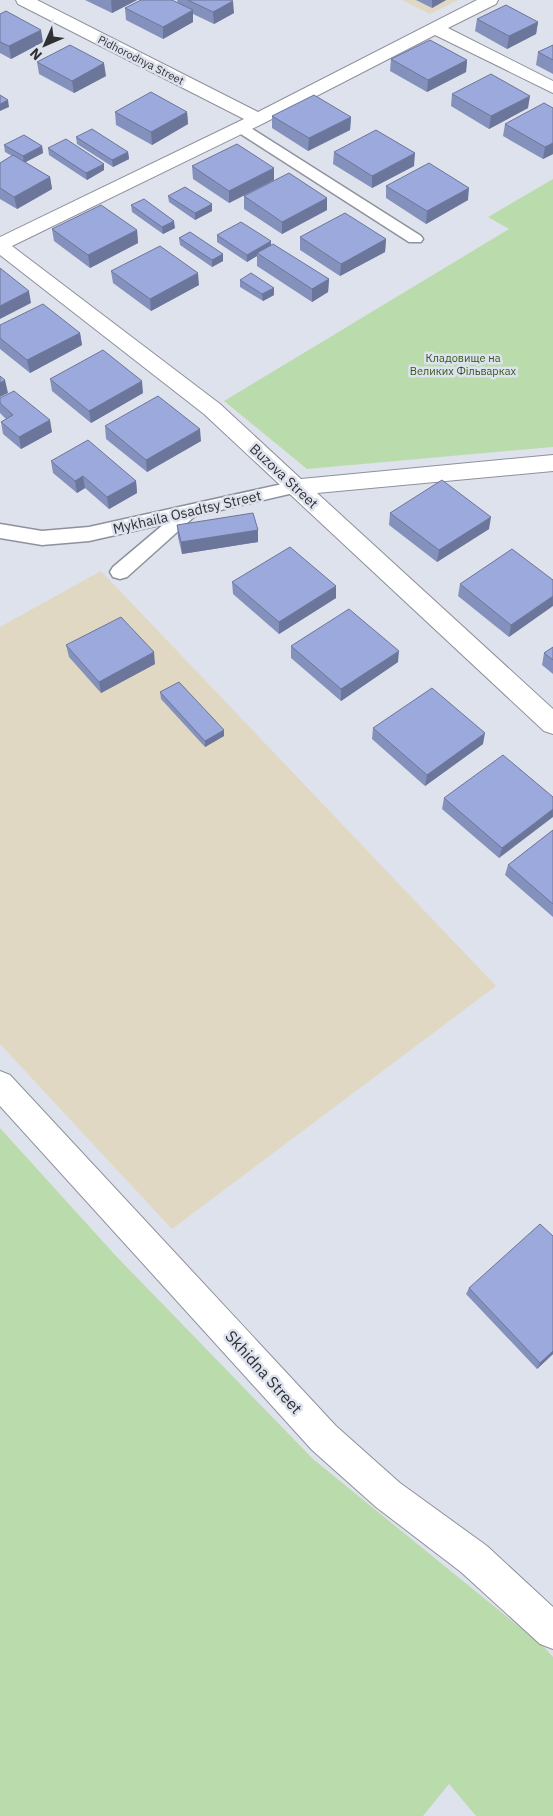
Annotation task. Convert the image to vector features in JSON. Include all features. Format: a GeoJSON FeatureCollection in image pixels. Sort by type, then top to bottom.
{"type":"FeatureCollection","features":[{"type":"Feature","properties":{"kind":"street","name":"Pidhorodnya Street"},"geometry":{"type":"LineString","coordinates":[[24,0],[258,119]]}},
{"type":"Feature","properties":{"kind":"street"},"geometry":{"type":"LineString","coordinates":[[0,245],[241,128],[490,0]]}},
{"type":"Feature","properties":{"kind":"street"},"geometry":{"type":"LineString","coordinates":[[436,28],[553,88]]}},
{"type":"Feature","properties":{"kind":"street","name":"Buzova Street"},"geometry":{"type":"LineString","coordinates":[[0,245],[212,409],[553,724]]}},
{"type":"Feature","properties":{"kind":"street","name":"Mykhaila Osadtsy Street"},"geometry":{"type":"LineString","coordinates":[[296,487],[553,463]]}},
{"type":"Feature","properties":{"kind":"street","name":"Skhidna Street"},"geometry":{"type":"LineString","coordinates":[[0,1085],[324,1438],[388,1495],[474,1559],[553,1631]]}},
{"type":"Feature","properties":{"kind":"lane"},"geometry":{"type":"LineString","coordinates":[[241,128],[415,239]]}},
{"type":"Feature","properties":{"kind":"lane","name":"Mykhaila Osadtsy Street"},"geometry":{"type":"LineString","coordinates":[[0,531],[42,538],[80,535],[296,487]]}},
{"type":"Feature","properties":{"kind":"lane"},"geometry":{"type":"LineString","coordinates":[[120,572],[191,511]]}},
{"type":"Feature","properties":{"kind":"shaded area"},"geometry":{"type":"Polygon","coordinates":[[[402,0],[458,0],[430,14],[402,0]]]}},
{"type":"Feature","properties":{"kind":"shaded area"},"geometry":{"type":"Polygon","coordinates":[[[101,571],[496,986],[172,1229],[0,1044],[0,627],[101,571]]]}},
{"type":"Feature","properties":{"kind":"green space","name":"Кладовище на Великих Фільварках"},"geometry":{"type":"Polygon","coordinates":[[[553,179],[553,447],[307,469],[224,401],[509,229],[488,217],[553,179]]]}},
{"type":"Feature","properties":{"kind":"green space"},"geometry":{"type":"Polygon","coordinates":[[[0,1128],[116,1256],[313,1459],[544,1647],[553,1657],[553,1816],[476,1816],[449,1784],[423,1816],[0,1816],[0,1128]]]}},
{"type":"Feature","properties":{"kind":"building"},"geometry":{"type":"Polygon","coordinates":[[[141,0],[172,0],[193,10],[163,27],[125,8],[141,0]]]}},
{"type":"Feature","properties":{"kind":"building"},"geometry":{"type":"Polygon","coordinates":[[[188,0],[231,0],[233,1],[213,12],[188,0]]]}},
{"type":"Feature","properties":{"kind":"building"},"geometry":{"type":"Polygon","coordinates":[[[506,5],[538,22],[509,36],[477,19],[506,5]]]}},
{"type":"Feature","properties":{"kind":"building"},"geometry":{"type":"Polygon","coordinates":[[[6,11],[41,30],[9,46],[0,42],[0,14],[6,11]]]}},
{"type":"Feature","properties":{"kind":"building"},"geometry":{"type":"Polygon","coordinates":[[[430,40],[467,60],[428,80],[391,59],[430,40]]]}},
{"type":"Feature","properties":{"kind":"building"},"geometry":{"type":"Polygon","coordinates":[[[70,45],[104,63],[72,81],[37,62],[70,45]]]}},
{"type":"Feature","properties":{"kind":"building"},"geometry":{"type":"Polygon","coordinates":[[[553,45],[553,60],[538,52],[553,45]]]}},
{"type":"Feature","properties":{"kind":"building"},"geometry":{"type":"Polygon","coordinates":[[[491,74],[530,96],[491,116],[452,94],[491,74]]]}},
{"type":"Feature","properties":{"kind":"building"},"geometry":{"type":"Polygon","coordinates":[[[151,92],[187,112],[151,132],[115,112],[151,92]]]}},
{"type":"Feature","properties":{"kind":"building"},"geometry":{"type":"Polygon","coordinates":[[[0,95],[8,100],[0,104],[0,95]]]}},
{"type":"Feature","properties":{"kind":"building"},"geometry":{"type":"Polygon","coordinates":[[[314,95],[351,117],[309,138],[272,116],[314,95]]]}},
{"type":"Feature","properties":{"kind":"building"},"geometry":{"type":"Polygon","coordinates":[[[544,103],[553,108],[553,143],[545,147],[505,124],[544,103]]]}},
{"type":"Feature","properties":{"kind":"building"},"geometry":{"type":"Polygon","coordinates":[[[92,129],[128,152],[112,160],[76,137],[92,129]]]}},
{"type":"Feature","properties":{"kind":"building"},"geometry":{"type":"Polygon","coordinates":[[[376,130],[415,153],[372,176],[334,152],[376,130]]]}},
{"type":"Feature","properties":{"kind":"building"},"geometry":{"type":"Polygon","coordinates":[[[24,135],[42,146],[23,156],[4,145],[24,135]]]}},
{"type":"Feature","properties":{"kind":"building"},"geometry":{"type":"Polygon","coordinates":[[[66,139],[104,164],[86,173],[48,148],[66,139]]]}},
{"type":"Feature","properties":{"kind":"building"},"geometry":{"type":"Polygon","coordinates":[[[237,144],[274,168],[229,191],[192,166],[237,144]]]}},
{"type":"Feature","properties":{"kind":"building"},"geometry":{"type":"Polygon","coordinates":[[[13,155],[50,177],[14,197],[0,188],[0,163],[13,155]]]}},
{"type":"Feature","properties":{"kind":"building"},"geometry":{"type":"Polygon","coordinates":[[[429,163],[469,188],[427,211],[386,186],[429,163]]]}},
{"type":"Feature","properties":{"kind":"building"},"geometry":{"type":"Polygon","coordinates":[[[289,173],[327,198],[282,222],[244,196],[289,173]]]}},
{"type":"Feature","properties":{"kind":"building"},"geometry":{"type":"Polygon","coordinates":[[[185,187],[212,204],[195,213],[168,196],[185,187]]]}},
{"type":"Feature","properties":{"kind":"building"},"geometry":{"type":"Polygon","coordinates":[[[144,199],[174,221],[162,227],[131,205],[144,199]]]}},
{"type":"Feature","properties":{"kind":"building"},"geometry":{"type":"Polygon","coordinates":[[[101,205],[137,230],[88,255],[52,229],[101,205]]]}},
{"type":"Feature","properties":{"kind":"building"},"geometry":{"type":"Polygon","coordinates":[[[345,213],[386,239],[341,264],[300,237],[345,213]]]}},
{"type":"Feature","properties":{"kind":"building"},"geometry":{"type":"Polygon","coordinates":[[[241,222],[271,241],[247,255],[217,235],[241,222]]]}},
{"type":"Feature","properties":{"kind":"building"},"geometry":{"type":"Polygon","coordinates":[[[190,232],[223,254],[212,260],[179,238],[190,232]]]}},
{"type":"Feature","properties":{"kind":"building"},"geometry":{"type":"Polygon","coordinates":[[[273,244],[329,279],[312,289],[257,253],[273,244]]]}},
{"type":"Feature","properties":{"kind":"building"},"geometry":{"type":"Polygon","coordinates":[[[160,246],[198,273],[150,299],[111,271],[160,246]]]}},
{"type":"Feature","properties":{"kind":"building"},"geometry":{"type":"Polygon","coordinates":[[[0,268],[29,291],[0,306],[0,268]]]}},
{"type":"Feature","properties":{"kind":"building"},"geometry":{"type":"Polygon","coordinates":[[[251,273],[274,288],[262,294],[240,280],[251,273]]]}},
{"type":"Feature","properties":{"kind":"building"},"geometry":{"type":"Polygon","coordinates":[[[43,304],[80,333],[27,360],[0,338],[0,325],[43,304]]]}},
{"type":"Feature","properties":{"kind":"building"},"geometry":{"type":"Polygon","coordinates":[[[103,350],[142,381],[89,411],[50,379],[103,350]]]}},
{"type":"Feature","properties":{"kind":"building"},"geometry":{"type":"Polygon","coordinates":[[[0,376],[5,380],[0,383],[0,376]]]}},
{"type":"Feature","properties":{"kind":"building"},"geometry":{"type":"Polygon","coordinates":[[[14,391],[50,420],[19,437],[1,422],[13,415],[0,403],[0,398],[14,391]]]}},
{"type":"Feature","properties":{"kind":"building"},"geometry":{"type":"Polygon","coordinates":[[[158,396],[200,429],[146,460],[105,426],[158,396]]]}},
{"type":"Feature","properties":{"kind":"building"},"geometry":{"type":"Polygon","coordinates":[[[88,440],[136,481],[107,497],[83,476],[75,481],[51,461],[88,440]]]}},
{"type":"Feature","properties":{"kind":"building"},"geometry":{"type":"Polygon","coordinates":[[[442,480],[491,517],[439,550],[390,513],[442,480]]]}},
{"type":"Feature","properties":{"kind":"building"},"geometry":{"type":"Polygon","coordinates":[[[253,513],[258,530],[181,542],[177,525],[253,513]]]}},
{"type":"Feature","properties":{"kind":"building"},"geometry":{"type":"Polygon","coordinates":[[[290,547],[336,586],[279,622],[232,582],[290,547]]]}},
{"type":"Feature","properties":{"kind":"building"},"geometry":{"type":"Polygon","coordinates":[[[512,549],[553,580],[553,596],[511,625],[460,584],[512,549]]]}},
{"type":"Feature","properties":{"kind":"building"},"geometry":{"type":"Polygon","coordinates":[[[349,609],[399,651],[341,689],[291,646],[349,609]]]}},
{"type":"Feature","properties":{"kind":"building"},"geometry":{"type":"Polygon","coordinates":[[[121,617],[154,652],[99,682],[66,645],[121,617]]]}},
{"type":"Feature","properties":{"kind":"building"},"geometry":{"type":"Polygon","coordinates":[[[553,647],[553,660],[544,653],[553,647]]]}},
{"type":"Feature","properties":{"kind":"building"},"geometry":{"type":"Polygon","coordinates":[[[179,682],[224,730],[205,741],[160,692],[179,682]]]}},
{"type":"Feature","properties":{"kind":"building"},"geometry":{"type":"Polygon","coordinates":[[[432,688],[485,733],[427,775],[373,728],[432,688]]]}},
{"type":"Feature","properties":{"kind":"building"},"geometry":{"type":"Polygon","coordinates":[[[503,755],[553,797],[553,809],[502,848],[444,798],[503,755]]]}},
{"type":"Feature","properties":{"kind":"building"},"geometry":{"type":"Polygon","coordinates":[[[553,830],[553,904],[508,865],[553,830]]]}},
{"type":"Feature","properties":{"kind":"building"},"geometry":{"type":"Polygon","coordinates":[[[540,1224],[553,1236],[553,1351],[540,1363],[469,1288],[540,1224]]]}}]}
